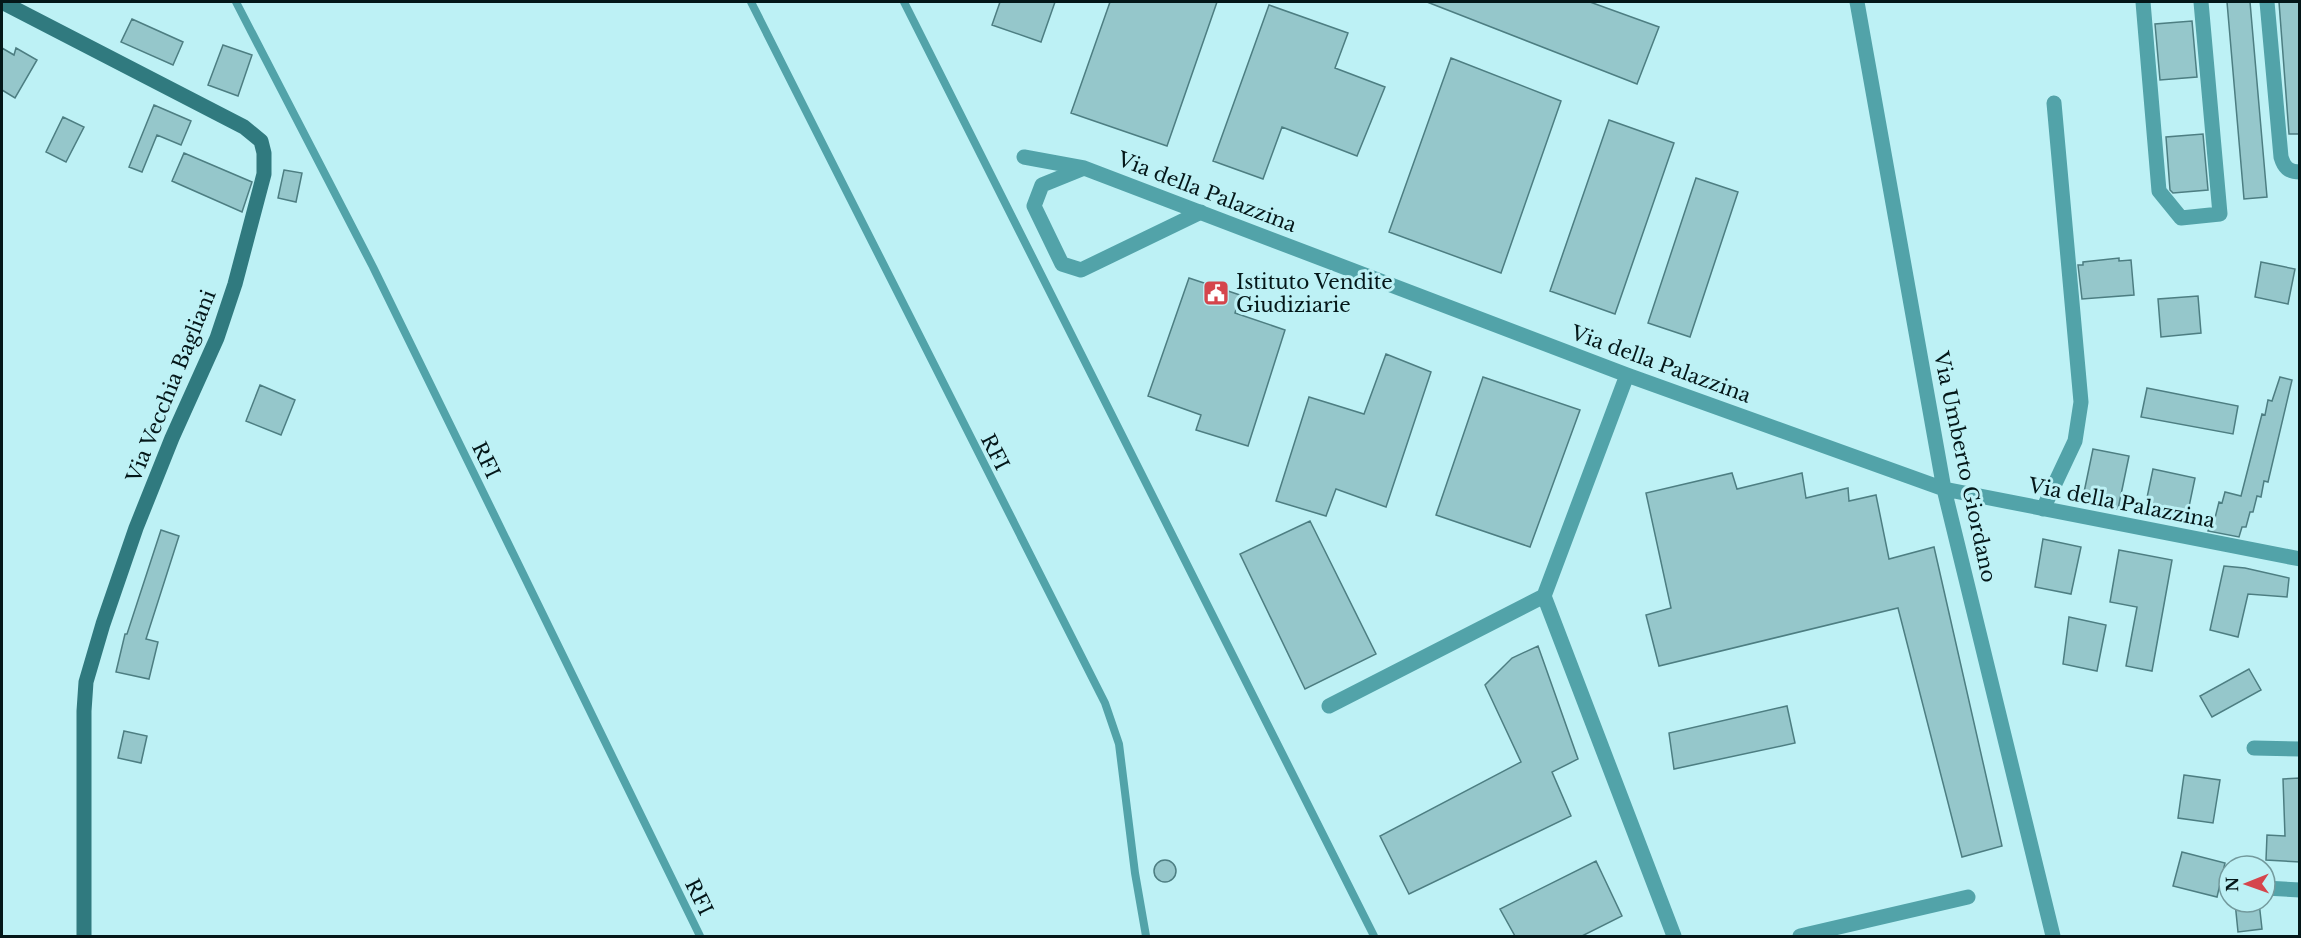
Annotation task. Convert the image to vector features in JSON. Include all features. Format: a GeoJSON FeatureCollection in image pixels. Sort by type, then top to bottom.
{"type":"FeatureCollection","features":[{"type":"Feature","properties":{"kind":"street","name":"Via Vecchia Bagliani"},"geometry":{"type":"LineString","coordinates":[[2,2],[244,127],[261,141],[264,153],[264,174],[235,284],[217,338],[172,438],[136,528],[86,682],[84,936]]}},
{"type":"Feature","properties":{"kind":"street","name":"Via Umberto Giordano"},"geometry":{"type":"LineString","coordinates":[[1857,2],[1944,489],[2053,936]]}},
{"type":"Feature","properties":{"kind":"street"},"geometry":{"type":"LineString","coordinates":[[2143,2],[2158,192],[2181,218],[2220,214],[2201,2]]}},
{"type":"Feature","properties":{"kind":"street"},"geometry":{"type":"LineString","coordinates":[[2267,2],[2281,157],[2284,166],[2290,171],[2300,172]]}},
{"type":"Feature","properties":{"kind":"street"},"geometry":{"type":"LineString","coordinates":[[2043,509],[2075,441],[2081,402],[2054,103]]}},
{"type":"Feature","properties":{"kind":"street","name":"Via della Palazzina"},"geometry":{"type":"LineString","coordinates":[[1024,157],[1084,168],[1627,375],[1944,489],[2300,559]]}},
{"type":"Feature","properties":{"kind":"street"},"geometry":{"type":"LineString","coordinates":[[1084,168],[1042,185],[1034,206],[1062,264],[1081,270],[1201,212]]}},
{"type":"Feature","properties":{"kind":"street"},"geometry":{"type":"LineString","coordinates":[[1627,375],[1544,596],[1674,936]]}},
{"type":"Feature","properties":{"kind":"street"},"geometry":{"type":"LineString","coordinates":[[1329,706],[1544,596]]}},
{"type":"Feature","properties":{"kind":"street"},"geometry":{"type":"LineString","coordinates":[[2254,748],[2300,749]]}},
{"type":"Feature","properties":{"kind":"street"},"geometry":{"type":"LineString","coordinates":[[2277,889],[2300,890]]}},
{"type":"Feature","properties":{"kind":"street"},"geometry":{"type":"LineString","coordinates":[[1800,936],[1968,897]]}},
{"type":"Feature","properties":{"kind":"lane","name":"RFI"},"geometry":{"type":"LineString","coordinates":[[236,2],[373,267],[700,936]]}},
{"type":"Feature","properties":{"kind":"lane","name":"RFI"},"geometry":{"type":"LineString","coordinates":[[751,2],[1105,703],[1119,744],[1135,873],[1146,936]]}},
{"type":"Feature","properties":{"kind":"lane"},"geometry":{"type":"LineString","coordinates":[[904,2],[1374,936]]}},
{"type":"Feature","properties":{"kind":"building"},"geometry":{"type":"Polygon","coordinates":[[[1000,2],[1055,2],[1041,42],[992,25],[1000,2]]]}},
{"type":"Feature","properties":{"kind":"building"},"geometry":{"type":"Polygon","coordinates":[[[1110,2],[1217,2],[1167,146],[1071,113],[1110,2]]]}},
{"type":"Feature","properties":{"kind":"building"},"geometry":{"type":"Polygon","coordinates":[[[1427,2],[1590,2],[1659,27],[1637,84],[1427,2]]]}},
{"type":"Feature","properties":{"kind":"building"},"geometry":{"type":"Polygon","coordinates":[[[2227,2],[2250,2],[2267,197],[2244,199],[2227,2]]]}},
{"type":"Feature","properties":{"kind":"building"},"geometry":{"type":"Polygon","coordinates":[[[2279,2],[2300,2],[2300,134],[2289,134],[2279,2]]]}},
{"type":"Feature","properties":{"kind":"building"},"geometry":{"type":"Polygon","coordinates":[[[1269,5],[1348,33],[1335,68],[1385,87],[1357,156],[1282,127],[1263,179],[1213,161],[1269,5]]]}},
{"type":"Feature","properties":{"kind":"building"},"geometry":{"type":"Polygon","coordinates":[[[132,19],[183,42],[173,65],[121,42],[132,19]]]}},
{"type":"Feature","properties":{"kind":"building"},"geometry":{"type":"Polygon","coordinates":[[[2192,21],[2197,77],[2160,80],[2155,24],[2192,21]]]}},
{"type":"Feature","properties":{"kind":"building"},"geometry":{"type":"Polygon","coordinates":[[[223,45],[252,55],[238,96],[208,85],[223,45]]]}},
{"type":"Feature","properties":{"kind":"building"},"geometry":{"type":"Polygon","coordinates":[[[2,48],[14,55],[16,48],[37,60],[15,98],[2,90],[2,48]]]}},
{"type":"Feature","properties":{"kind":"building"},"geometry":{"type":"Polygon","coordinates":[[[1451,58],[1561,101],[1501,273],[1389,232],[1451,58]]]}},
{"type":"Feature","properties":{"kind":"building"},"geometry":{"type":"Polygon","coordinates":[[[154,105],[191,121],[181,145],[157,135],[142,172],[129,167],[154,105]]]}},
{"type":"Feature","properties":{"kind":"building"},"geometry":{"type":"Polygon","coordinates":[[[63,117],[84,127],[66,162],[46,152],[63,117]]]}},
{"type":"Feature","properties":{"kind":"building"},"geometry":{"type":"Polygon","coordinates":[[[1609,120],[1674,143],[1615,314],[1550,291],[1609,120]]]}},
{"type":"Feature","properties":{"kind":"building"},"geometry":{"type":"Polygon","coordinates":[[[2203,134],[2208,190],[2173,193],[2170,190],[2166,137],[2203,134]]]}},
{"type":"Feature","properties":{"kind":"building"},"geometry":{"type":"Polygon","coordinates":[[[184,153],[252,182],[242,212],[172,181],[184,153]]]}},
{"type":"Feature","properties":{"kind":"building"},"geometry":{"type":"Polygon","coordinates":[[[284,170],[302,173],[296,202],[278,198],[284,170]]]}},
{"type":"Feature","properties":{"kind":"building"},"geometry":{"type":"Polygon","coordinates":[[[1696,178],[1738,192],[1690,337],[1648,323],[1696,178]]]}},
{"type":"Feature","properties":{"kind":"building"},"geometry":{"type":"Polygon","coordinates":[[[2119,258],[2119,261],[2131,260],[2134,295],[2082,299],[2078,265],[2083,265],[2083,262],[2119,258]]]}},
{"type":"Feature","properties":{"kind":"building"},"geometry":{"type":"Polygon","coordinates":[[[2261,262],[2295,269],[2288,304],[2255,297],[2261,262]]]}},
{"type":"Feature","properties":{"kind":"building"},"geometry":{"type":"Polygon","coordinates":[[[1189,278],[1240,295],[1235,313],[1285,330],[1248,446],[1196,430],[1201,415],[1148,396],[1189,278]]]}},
{"type":"Feature","properties":{"kind":"building"},"geometry":{"type":"Polygon","coordinates":[[[2198,296],[2201,333],[2161,337],[2158,299],[2198,296]]]}},
{"type":"Feature","properties":{"kind":"building"},"geometry":{"type":"Polygon","coordinates":[[[1386,354],[1431,372],[1386,507],[1336,489],[1326,516],[1276,501],[1309,397],[1364,414],[1386,354]]]}},
{"type":"Feature","properties":{"kind":"building"},"geometry":{"type":"Polygon","coordinates":[[[1483,377],[1580,410],[1530,547],[1436,515],[1483,377]]]}},
{"type":"Feature","properties":{"kind":"building"},"geometry":{"type":"Polygon","coordinates":[[[2280,377],[2292,380],[2268,482],[2264,481],[2261,497],[2257,496],[2253,512],[2250,512],[2246,527],[2242,527],[2239,537],[2208,531],[2212,517],[2215,518],[2219,502],[2222,503],[2225,492],[2241,496],[2262,414],[2265,415],[2268,400],[2272,401],[2280,377]]]}},
{"type":"Feature","properties":{"kind":"building"},"geometry":{"type":"Polygon","coordinates":[[[260,385],[295,400],[281,435],[246,421],[260,385]]]}},
{"type":"Feature","properties":{"kind":"building"},"geometry":{"type":"Polygon","coordinates":[[[2147,388],[2238,406],[2233,434],[2141,417],[2147,388]]]}},
{"type":"Feature","properties":{"kind":"building"},"geometry":{"type":"Polygon","coordinates":[[[2093,449],[2129,456],[2118,509],[2082,502],[2093,449]]]}},
{"type":"Feature","properties":{"kind":"building"},"geometry":{"type":"Polygon","coordinates":[[[2153,469],[2195,478],[2186,521],[2144,512],[2153,469]]]}},
{"type":"Feature","properties":{"kind":"building"},"geometry":{"type":"Polygon","coordinates":[[[1732,473],[1737,489],[1802,473],[1806,498],[1848,488],[1849,501],[1876,495],[1889,559],[1934,547],[2002,846],[1962,857],[1898,608],[1659,666],[1646,615],[1671,608],[1646,493],[1732,473]]]}},
{"type":"Feature","properties":{"kind":"building"},"geometry":{"type":"Polygon","coordinates":[[[1310,521],[1376,654],[1305,689],[1240,554],[1310,521]]]}},
{"type":"Feature","properties":{"kind":"building"},"geometry":{"type":"Polygon","coordinates":[[[161,530],[179,536],[146,639],[158,642],[149,679],[116,672],[125,634],[127,634],[161,530]]]}},
{"type":"Feature","properties":{"kind":"building"},"geometry":{"type":"Polygon","coordinates":[[[2043,539],[2081,547],[2071,594],[2035,587],[2043,539]]]}},
{"type":"Feature","properties":{"kind":"building"},"geometry":{"type":"Polygon","coordinates":[[[2119,550],[2172,560],[2152,671],[2126,666],[2137,607],[2110,602],[2119,550]]]}},
{"type":"Feature","properties":{"kind":"building"},"geometry":{"type":"Polygon","coordinates":[[[2224,566],[2245,568],[2289,578],[2287,597],[2248,594],[2238,637],[2210,630],[2224,566]]]}},
{"type":"Feature","properties":{"kind":"building"},"geometry":{"type":"Polygon","coordinates":[[[2069,617],[2106,625],[2097,671],[2063,664],[2069,617]]]}},
{"type":"Feature","properties":{"kind":"building"},"geometry":{"type":"Polygon","coordinates":[[[1538,646],[1578,759],[1552,772],[1571,816],[1409,894],[1380,836],[1521,762],[1485,685],[1512,658],[1538,646]]]}},
{"type":"Feature","properties":{"kind":"building"},"geometry":{"type":"Polygon","coordinates":[[[2249,669],[2261,690],[2212,717],[2200,696],[2249,669]]]}},
{"type":"Feature","properties":{"kind":"building"},"geometry":{"type":"Polygon","coordinates":[[[1787,706],[1795,743],[1674,769],[1669,733],[1787,706]]]}},
{"type":"Feature","properties":{"kind":"building"},"geometry":{"type":"Polygon","coordinates":[[[124,731],[147,736],[141,763],[118,758],[124,731]]]}},
{"type":"Feature","properties":{"kind":"building"},"geometry":{"type":"Polygon","coordinates":[[[2184,775],[2220,780],[2213,823],[2178,818],[2184,775]]]}},
{"type":"Feature","properties":{"kind":"building"},"geometry":{"type":"Polygon","coordinates":[[[2300,778],[2300,862],[2277,861],[2277,854],[2266,854],[2267,835],[2285,836],[2283,779],[2300,778]]]}},
{"type":"Feature","properties":{"kind":"building"},"geometry":{"type":"Polygon","coordinates":[[[2182,852],[2217,861],[2217,897],[2173,886],[2182,852]]]}},
{"type":"Feature","properties":{"kind":"building"},"geometry":{"type":"Polygon","coordinates":[[[1165,860],[1173,863],[1176,871],[1173,879],[1165,882],[1157,879],[1154,871],[1157,863],[1165,860]]]}},
{"type":"Feature","properties":{"kind":"building"},"geometry":{"type":"Polygon","coordinates":[[[1596,861],[1622,916],[1582,936],[1515,936],[1500,909],[1596,861]]]}},
{"type":"Feature","properties":{"kind":"building"},"geometry":{"type":"Polygon","coordinates":[[[2236,914],[2260,914],[2262,929],[2238,932],[2236,914]]]}},
{"type":"Feature","properties":{"kind":"place","name":"Istituto Vendite Giudiziarie"},"geometry":{"type":"Point","coordinates":[1216,293]}}]}
